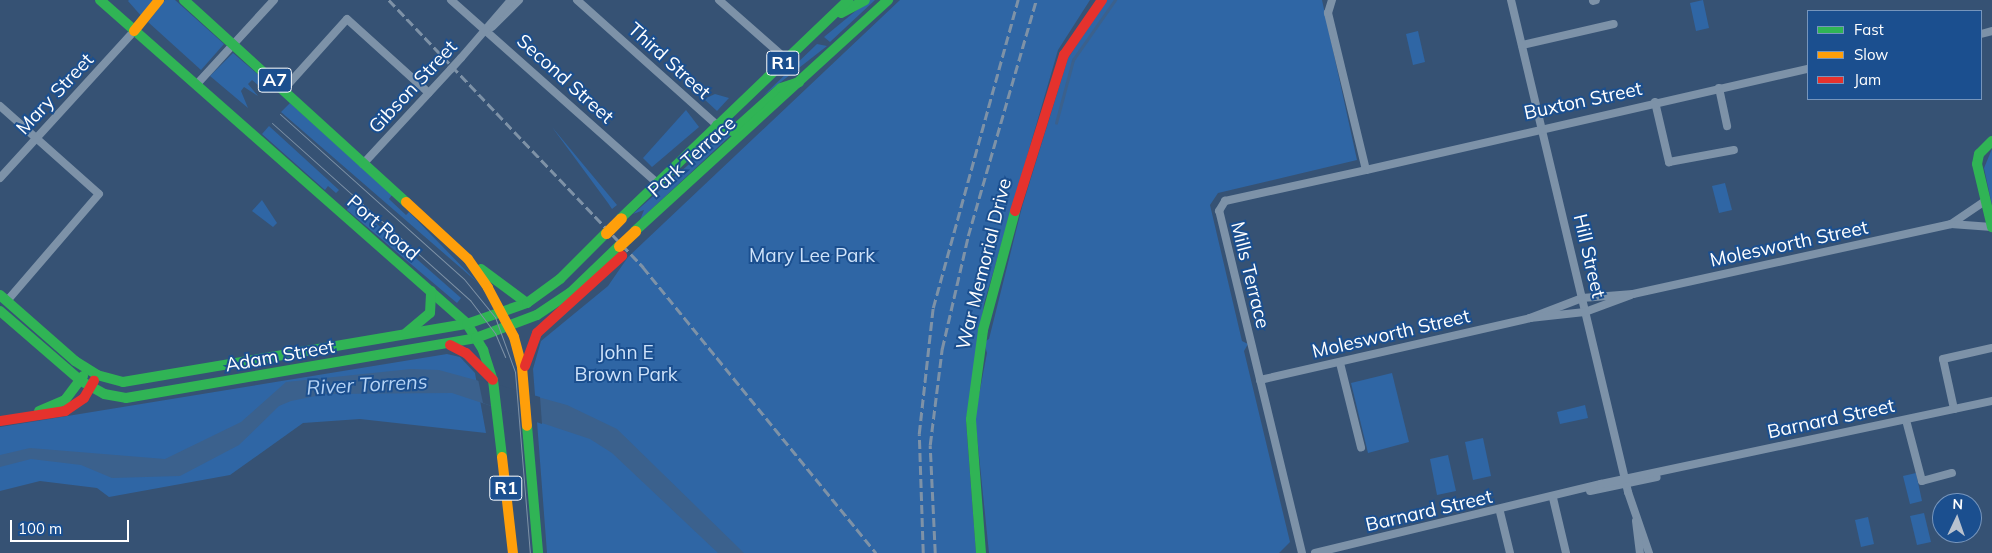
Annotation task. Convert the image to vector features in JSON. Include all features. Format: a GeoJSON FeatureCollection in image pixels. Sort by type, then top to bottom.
{"type":"FeatureCollection","features":[{"type":"Feature","properties":{"kind":"main road","name":"Port Road"},"geometry":{"type":"LineString","coordinates":[[100,0],[432,291],[467,324],[476,338],[493,380],[513,553]]}},
{"type":"Feature","properties":{"kind":"main road"},"geometry":{"type":"LineString","coordinates":[[134,31],[159,0]]}},
{"type":"Feature","properties":{"kind":"main road","name":"Port Road"},"geometry":{"type":"LineString","coordinates":[[184,0],[284,89],[468,259],[504,314],[510,328],[524,380],[530,429],[538,553]]}},
{"type":"Feature","properties":{"kind":"main road"},"geometry":{"type":"LineString","coordinates":[[829,19],[864,0]]}},
{"type":"Feature","properties":{"kind":"main road","name":"Park Terrace"},"geometry":{"type":"LineString","coordinates":[[476,338],[510,328],[570,293],[622,250],[888,0]]}},
{"type":"Feature","properties":{"kind":"main road","name":"War Memorial Drive"},"geometry":{"type":"LineString","coordinates":[[981,553],[970,419],[983,330],[1023,181],[1064,55],[1102,0]]}},
{"type":"Feature","properties":{"kind":"main road","name":"Park Terrace"},"geometry":{"type":"LineString","coordinates":[[504,314],[527,303],[560,279],[717,125],[829,19],[845,1]]}},
{"type":"Feature","properties":{"kind":"main road"},"geometry":{"type":"LineString","coordinates":[[717,125],[734,131],[781,88],[802,81]]}},
{"type":"Feature","properties":{"kind":"main road"},"geometry":{"type":"LineString","coordinates":[[1990,143],[1978,164],[1992,227]]}},
{"type":"Feature","properties":{"kind":"main road","name":"R1"},"geometry":{"type":"LineString","coordinates":[[524,380],[527,351],[537,333],[575,303],[622,250]]}},
{"type":"Feature","properties":{"kind":"main road"},"geometry":{"type":"LineString","coordinates":[[468,259],[527,303]]}},
{"type":"Feature","properties":{"kind":"main road"},"geometry":{"type":"LineString","coordinates":[[403,335],[430,313],[432,291]]}},
{"type":"Feature","properties":{"kind":"main road"},"geometry":{"type":"LineString","coordinates":[[0,420],[19,417],[65,400],[86,384],[92,372],[2,302]]}},
{"type":"Feature","properties":{"kind":"main road"},"geometry":{"type":"LineString","coordinates":[[2,302],[86,384]]}},
{"type":"Feature","properties":{"kind":"main road","name":"R1"},"geometry":{"type":"LineString","coordinates":[[467,324],[504,314]]}},
{"type":"Feature","properties":{"kind":"main road","name":"Adam Street"},"geometry":{"type":"LineString","coordinates":[[92,372],[141,383],[467,324]]}},
{"type":"Feature","properties":{"kind":"main road","name":"Adam Street"},"geometry":{"type":"LineString","coordinates":[[86,384],[126,398],[450,344],[476,338]]}},
{"type":"Feature","properties":{"kind":"main road"},"geometry":{"type":"LineString","coordinates":[[450,344],[493,380]]}},
{"type":"Feature","properties":{"kind":"street"},"geometry":{"type":"LineString","coordinates":[[196,84],[274,0]]}},
{"type":"Feature","properties":{"kind":"street","name":"Second Street"},"geometry":{"type":"LineString","coordinates":[[451,0],[657,183]]}},
{"type":"Feature","properties":{"kind":"street","name":"Gibson Street"},"geometry":{"type":"LineString","coordinates":[[363,164],[486,31],[511,0]]}},
{"type":"Feature","properties":{"kind":"street","name":"Gibson Street"},"geometry":{"type":"LineString","coordinates":[[486,31],[519,0]]}},
{"type":"Feature","properties":{"kind":"street","name":"Third Street"},"geometry":{"type":"LineString","coordinates":[[577,0],[717,125]]}},
{"type":"Feature","properties":{"kind":"street"},"geometry":{"type":"LineString","coordinates":[[719,0],[786,59]]}},
{"type":"Feature","properties":{"kind":"street"},"geometry":{"type":"LineString","coordinates":[[1332,0],[1328,13],[1366,170]]}},
{"type":"Feature","properties":{"kind":"street","name":"Hill Street"},"geometry":{"type":"LineString","coordinates":[[1511,0],[1626,481],[1636,519],[1649,553]]}},
{"type":"Feature","properties":{"kind":"street"},"geometry":{"type":"LineString","coordinates":[[284,89],[347,19],[429,93]]}},
{"type":"Feature","properties":{"kind":"street"},"geometry":{"type":"LineString","coordinates":[[1522,45],[1614,24]]}},
{"type":"Feature","properties":{"kind":"street","name":"Mary Street"},"geometry":{"type":"LineString","coordinates":[[0,178],[134,31]]}},
{"type":"Feature","properties":{"kind":"street","name":"Buxton Street"},"geometry":{"type":"LineString","coordinates":[[1366,170],[1541,127],[1807,69]]}},
{"type":"Feature","properties":{"kind":"street"},"geometry":{"type":"LineString","coordinates":[[1718,88],[1727,126]]}},
{"type":"Feature","properties":{"kind":"street"},"geometry":{"type":"LineString","coordinates":[[1654,102],[1669,162],[1734,150]]}},
{"type":"Feature","properties":{"kind":"street"},"geometry":{"type":"LineString","coordinates":[[0,106],[99,194],[2,302]]}},
{"type":"Feature","properties":{"kind":"street","name":"Mills Terrace"},"geometry":{"type":"LineString","coordinates":[[1302,553],[1220,206],[1225,201],[1366,170]]}},
{"type":"Feature","properties":{"kind":"street","name":"Molesworth Street"},"geometry":{"type":"LineString","coordinates":[[1951,224],[1985,201]]}},
{"type":"Feature","properties":{"kind":"street","name":"Molesworth Street"},"geometry":{"type":"LineString","coordinates":[[1530,318],[1582,298],[1633,294],[1951,224],[1992,227]]}},
{"type":"Feature","properties":{"kind":"street","name":"Molesworth Street"},"geometry":{"type":"LineString","coordinates":[[1260,380],[1530,318],[1585,312],[1633,294]]}},
{"type":"Feature","properties":{"kind":"street"},"geometry":{"type":"LineString","coordinates":[[1954,409],[1943,359],[1992,348]]}},
{"type":"Feature","properties":{"kind":"street"},"geometry":{"type":"LineString","coordinates":[[1340,363],[1361,447]]}},
{"type":"Feature","properties":{"kind":"street","name":"Barnard Street"},"geometry":{"type":"LineString","coordinates":[[1315,553],[1350,549],[1579,491],[1992,401]]}},
{"type":"Feature","properties":{"kind":"street"},"geometry":{"type":"LineString","coordinates":[[1906,420],[1922,481],[1952,473]]}},
{"type":"Feature","properties":{"kind":"street"},"geometry":{"type":"LineString","coordinates":[[1553,498],[1566,553]]}},
{"type":"Feature","properties":{"kind":"street"},"geometry":{"type":"LineString","coordinates":[[1500,512],[1510,553]]}},
{"type":"Feature","properties":{"kind":"street","name":"Hill Street"},"geometry":{"type":"LineString","coordinates":[[1636,519],[1640,553]]}},
{"type":"Feature","properties":{"kind":"green space"},"geometry":{"type":"Polygon","coordinates":[[[129,0],[157,0],[143,18],[128,1],[129,0]]]}},
{"type":"Feature","properties":{"kind":"green space"},"geometry":{"type":"Polygon","coordinates":[[[165,0],[175,0],[224,44],[201,70],[148,22],[165,0]]]}},
{"type":"Feature","properties":{"kind":"green space"},"geometry":{"type":"Polygon","coordinates":[[[869,0],[875,0],[830,42],[824,37],[869,0]]]}},
{"type":"Feature","properties":{"kind":"green space"},"geometry":{"type":"Polygon","coordinates":[[[900,0],[1090,0],[1058,50],[984,304],[966,421],[976,553],[547,553],[533,369],[541,341],[608,286],[628,257],[900,0]]]}},
{"type":"Feature","properties":{"kind":"green space"},"geometry":{"type":"Polygon","coordinates":[[[1107,0],[1322,0],[1357,160],[1218,193],[1210,205],[1242,341],[1248,344],[1244,351],[1290,542],[1279,553],[989,553],[975,416],[987,353],[984,342],[989,339],[1022,207],[1068,58],[1107,0]]]}},
{"type":"Feature","properties":{"kind":"green space"},"geometry":{"type":"Polygon","coordinates":[[[1703,0],[1709,28],[1696,31],[1690,3],[1703,0]]]}},
{"type":"Feature","properties":{"kind":"green space"},"geometry":{"type":"Polygon","coordinates":[[[1418,31],[1425,62],[1413,65],[1406,34],[1418,31]]]}},
{"type":"Feature","properties":{"kind":"green space"},"geometry":{"type":"Polygon","coordinates":[[[817,44],[827,46],[763,96],[817,44]]]}},
{"type":"Feature","properties":{"kind":"green space"},"geometry":{"type":"Polygon","coordinates":[[[233,53],[269,84],[264,90],[252,80],[248,84],[258,96],[244,87],[241,91],[248,108],[210,76],[233,53]]]}},
{"type":"Feature","properties":{"kind":"green space"},"geometry":{"type":"Polygon","coordinates":[[[715,94],[729,98],[717,111],[704,99],[715,94]]]}},
{"type":"Feature","properties":{"kind":"green space"},"geometry":{"type":"Polygon","coordinates":[[[290,103],[392,195],[389,199],[406,215],[409,212],[477,282],[281,112],[290,103]]]}},
{"type":"Feature","properties":{"kind":"green space"},"geometry":{"type":"Polygon","coordinates":[[[686,110],[699,127],[652,167],[643,158],[686,110]]]}},
{"type":"Feature","properties":{"kind":"green space"},"geometry":{"type":"Polygon","coordinates":[[[269,126],[339,190],[336,193],[328,186],[325,190],[262,134],[269,126]]]}},
{"type":"Feature","properties":{"kind":"green space"},"geometry":{"type":"Polygon","coordinates":[[[552,127],[617,205],[612,209],[608,203],[552,127]]]}},
{"type":"Feature","properties":{"kind":"green space"},"geometry":{"type":"Polygon","coordinates":[[[723,134],[731,135],[640,220],[644,210],[633,214],[723,134]]]}},
{"type":"Feature","properties":{"kind":"green space"},"geometry":{"type":"Polygon","coordinates":[[[1992,149],[1992,205],[1984,168],[1992,149]]]}},
{"type":"Feature","properties":{"kind":"green space"},"geometry":{"type":"Polygon","coordinates":[[[1725,183],[1732,210],[1719,213],[1712,186],[1725,183]]]}},
{"type":"Feature","properties":{"kind":"green space"},"geometry":{"type":"Polygon","coordinates":[[[262,200],[277,223],[273,227],[252,211],[262,200]]]}},
{"type":"Feature","properties":{"kind":"green space"},"geometry":{"type":"Polygon","coordinates":[[[351,201],[461,298],[457,303],[347,210],[351,201]]]}},
{"type":"Feature","properties":{"kind":"green space"},"geometry":{"type":"Polygon","coordinates":[[[447,354],[460,357],[475,373],[486,433],[360,419],[303,423],[230,475],[109,497],[97,488],[40,481],[0,491],[0,427],[447,354]]]}},
{"type":"Feature","properties":{"kind":"green space"},"geometry":{"type":"Polygon","coordinates":[[[1392,373],[1409,442],[1368,453],[1351,383],[1392,373]]]}},
{"type":"Feature","properties":{"kind":"green space"},"geometry":{"type":"Polygon","coordinates":[[[1585,405],[1588,418],[1560,424],[1557,412],[1585,405]]]}},
{"type":"Feature","properties":{"kind":"green space"},"geometry":{"type":"Polygon","coordinates":[[[1483,438],[1491,476],[1473,480],[1465,442],[1483,438]]]}},
{"type":"Feature","properties":{"kind":"green space"},"geometry":{"type":"Polygon","coordinates":[[[1448,455],[1456,491],[1437,495],[1430,459],[1448,455]]]}},
{"type":"Feature","properties":{"kind":"green space"},"geometry":{"type":"Polygon","coordinates":[[[1916,473],[1922,501],[1910,504],[1903,476],[1916,473]]]}},
{"type":"Feature","properties":{"kind":"green space"},"geometry":{"type":"Polygon","coordinates":[[[1924,513],[1931,542],[1917,545],[1910,516],[1924,513]]]}},
{"type":"Feature","properties":{"kind":"green space"},"geometry":{"type":"Polygon","coordinates":[[[1868,517],[1874,544],[1861,547],[1855,520],[1868,517]]]}},
{"type":"Feature","properties":{"kind":"water","name":"River Torrens"},"geometry":{"type":"Polygon","coordinates":[[[411,369],[439,370],[567,405],[617,429],[744,553],[718,553],[612,453],[590,439],[452,393],[326,394],[291,401],[279,406],[239,445],[180,476],[112,478],[81,465],[31,459],[0,467],[0,455],[30,448],[165,459],[241,422],[286,382],[411,369]]]}},
{"type":"Feature","properties":{"kind":"pier"},"geometry":{"type":"Polygon","coordinates":[[[478,379],[540,397],[542,424],[483,403],[478,379]]]}},
{"type":"Feature","properties":{"kind":"waterway"},"geometry":{"type":"LineString","coordinates":[[1056,123],[1073,60],[1115,0]]}},
{"type":"Feature","properties":{"kind":"tram line"},"geometry":{"type":"LineString","coordinates":[[280,114],[464,279],[495,317],[515,372],[530,553]]}},
{"type":"Feature","properties":{"kind":"tram line"},"geometry":{"type":"LineString","coordinates":[[272,123],[470,300],[495,333],[505,357]]}},
{"type":"Feature","properties":{"kind":"railway"},"geometry":{"type":"LineString","coordinates":[[389,0],[643,267],[876,553]]}},
{"type":"Feature","properties":{"kind":"railway"},"geometry":{"type":"LineString","coordinates":[[923,553],[919,434],[933,308],[1018,0]]}},
{"type":"Feature","properties":{"kind":"railway"},"geometry":{"type":"LineString","coordinates":[[935,553],[930,445],[942,349],[968,236],[1036,0]]}},
{"type":"Feature","properties":{"kind":"traffic: fast"},"geometry":{"type":"LineString","coordinates":[[100,0],[467,324],[483,350],[493,380],[502,457]]}},
{"type":"Feature","properties":{"kind":"traffic: fast"},"geometry":{"type":"LineString","coordinates":[[184,0],[406,202]]}},
{"type":"Feature","properties":{"kind":"traffic: fast"},"geometry":{"type":"LineString","coordinates":[[621,218],[848,0]]}},
{"type":"Feature","properties":{"kind":"traffic: fast"},"geometry":{"type":"LineString","coordinates":[[841,13],[865,0]]}},
{"type":"Feature","properties":{"kind":"traffic: fast"},"geometry":{"type":"LineString","coordinates":[[635,231],[888,0]]}},
{"type":"Feature","properties":{"kind":"traffic: fast"},"geometry":{"type":"LineString","coordinates":[[717,125],[733,131],[781,88],[799,82]]}},
{"type":"Feature","properties":{"kind":"traffic: fast"},"geometry":{"type":"LineString","coordinates":[[1992,141],[1979,154],[1977,164],[1992,227]]}},
{"type":"Feature","properties":{"kind":"traffic: fast"},"geometry":{"type":"LineString","coordinates":[[981,553],[971,419],[983,330],[1015,211]]}},
{"type":"Feature","properties":{"kind":"traffic: fast"},"geometry":{"type":"LineString","coordinates":[[467,324],[527,303],[560,279],[606,233]]}},
{"type":"Feature","properties":{"kind":"traffic: fast"},"geometry":{"type":"LineString","coordinates":[[476,338],[537,315],[570,293],[619,246]]}},
{"type":"Feature","properties":{"kind":"traffic: fast"},"geometry":{"type":"LineString","coordinates":[[481,269],[527,303]]}},
{"type":"Feature","properties":{"kind":"traffic: fast"},"geometry":{"type":"LineString","coordinates":[[406,333],[430,313],[431,291]]}},
{"type":"Feature","properties":{"kind":"traffic: fast"},"geometry":{"type":"LineString","coordinates":[[0,295],[75,361],[97,375],[123,382],[467,324]]}},
{"type":"Feature","properties":{"kind":"traffic: fast"},"geometry":{"type":"LineString","coordinates":[[0,311],[81,381],[104,394],[126,398],[476,338]]}},
{"type":"Feature","properties":{"kind":"traffic: fast"},"geometry":{"type":"LineString","coordinates":[[39,411],[65,400],[83,376]]}},
{"type":"Feature","properties":{"kind":"traffic: fast"},"geometry":{"type":"LineString","coordinates":[[527,426],[538,553]]}},
{"type":"Feature","properties":{"kind":"traffic: slow"},"geometry":{"type":"LineString","coordinates":[[134,31],[159,0]]}},
{"type":"Feature","properties":{"kind":"traffic: slow"},"geometry":{"type":"LineString","coordinates":[[406,202],[468,259],[488,288],[514,337],[522,367],[527,426]]}},
{"type":"Feature","properties":{"kind":"traffic: slow"},"geometry":{"type":"LineString","coordinates":[[606,233],[621,218]]}},
{"type":"Feature","properties":{"kind":"traffic: slow"},"geometry":{"type":"LineString","coordinates":[[619,246],[635,231]]}},
{"type":"Feature","properties":{"kind":"traffic: slow"},"geometry":{"type":"LineString","coordinates":[[502,457],[513,553]]}},
{"type":"Feature","properties":{"kind":"traffic: jam"},"geometry":{"type":"LineString","coordinates":[[1015,211],[1064,55],[1102,0]]}},
{"type":"Feature","properties":{"kind":"traffic: jam"},"geometry":{"type":"LineString","coordinates":[[525,366],[537,333],[622,256]]}},
{"type":"Feature","properties":{"kind":"traffic: jam"},"geometry":{"type":"LineString","coordinates":[[450,345],[466,353],[493,380]]}},
{"type":"Feature","properties":{"kind":"traffic: jam"},"geometry":{"type":"LineString","coordinates":[[0,421],[65,411],[84,398],[94,381]]}},
{"type":"Feature","properties":{"kind":"park label","name":"Mary Lee Park"},"geometry":{"type":"Point","coordinates":[812,256]}},
{"type":"Feature","properties":{"kind":"park label","name":"John E Brown Park"},"geometry":{"type":"Point","coordinates":[626,364]}}]}
